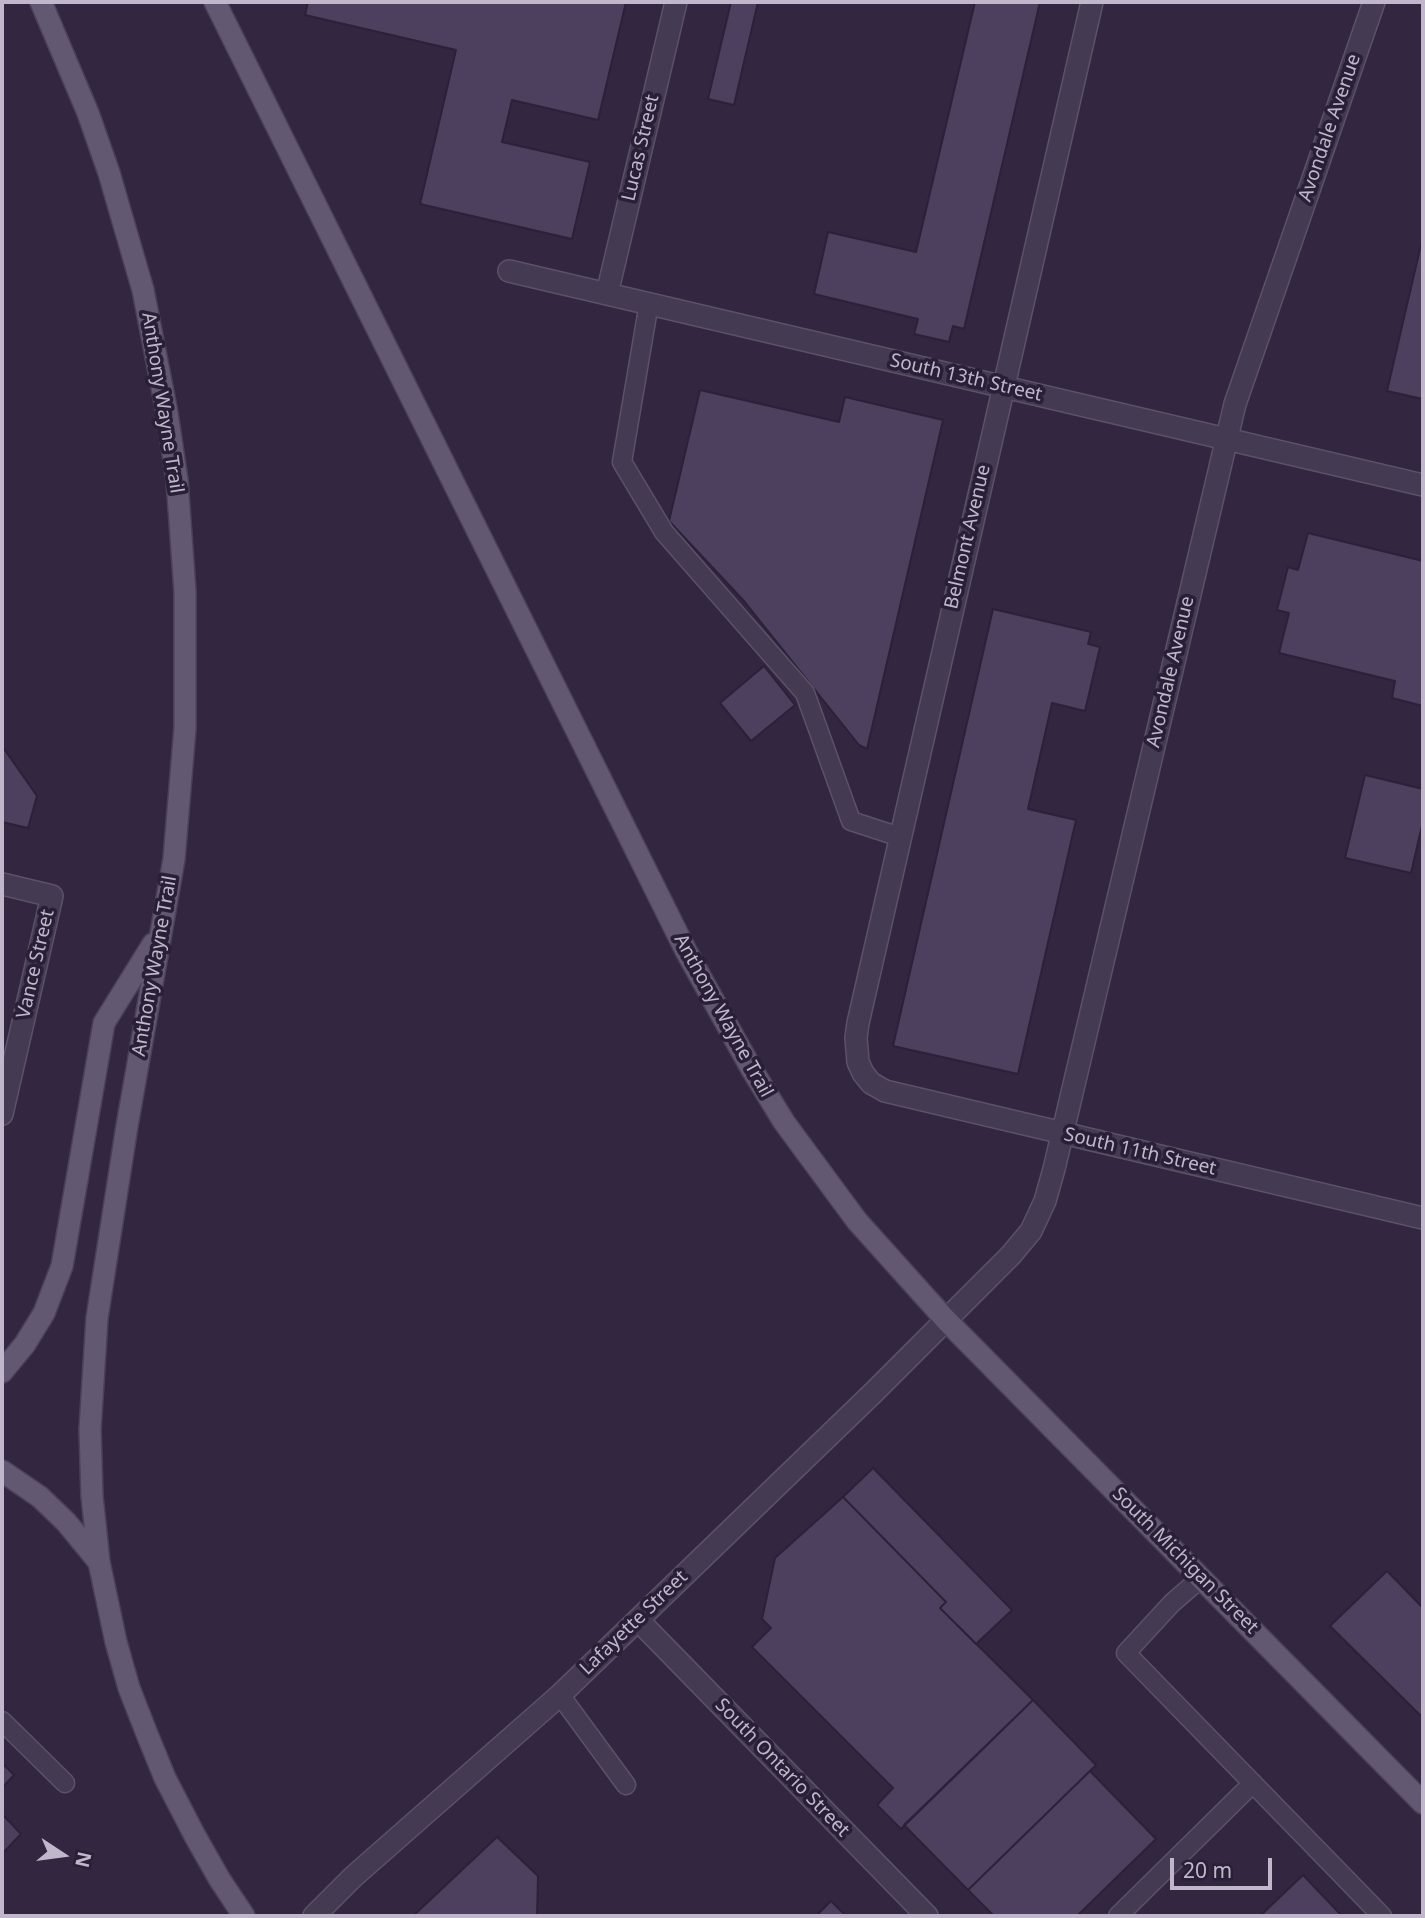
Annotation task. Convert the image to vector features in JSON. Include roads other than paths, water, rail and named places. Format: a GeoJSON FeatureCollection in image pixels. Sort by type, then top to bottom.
{"type":"FeatureCollection","features":[{"type":"Feature","properties":{"kind":"main road","name":"Anthony Wayne Trail"},"geometry":{"type":"LineString","coordinates":[[41,2],[88,113],[143,290],[177,480],[186,592],[185,728],[174,859],[127,1126],[97,1318],[90,1429],[92,1496],[99,1562],[129,1688],[165,1778],[220,1880],[244,1916]]}},
{"type":"Feature","properties":{"kind":"main road","name":"Anthony Wayne Trail"},"geometry":{"type":"LineString","coordinates":[[215,2],[715,1006],[784,1122],[818,1171],[858,1222],[946,1320]]}},
{"type":"Feature","properties":{"kind":"main road"},"geometry":{"type":"LineString","coordinates":[[2,1371],[25,1345],[44,1313],[62,1266],[104,1023],[160,933]]}},
{"type":"Feature","properties":{"kind":"main road","name":"South Michigan Street"},"geometry":{"type":"LineString","coordinates":[[946,1320],[1423,1803]]}},
{"type":"Feature","properties":{"kind":"main road"},"geometry":{"type":"LineString","coordinates":[[2,1471],[49,1505],[99,1562]]}},
{"type":"Feature","properties":{"kind":"street","name":"Lucas Street"},"geometry":{"type":"LineString","coordinates":[[607,294],[676,2]]}},
{"type":"Feature","properties":{"kind":"street","name":"Belmont Avenue"},"geometry":{"type":"LineString","coordinates":[[863,1073],[858,1062],[858,1023],[1092,2]]}},
{"type":"Feature","properties":{"kind":"street","name":"Avondale Avenue"},"geometry":{"type":"LineString","coordinates":[[946,1320],[1011,1255],[1031,1231],[1045,1201],[1226,439],[1240,391],[1374,2]]}},
{"type":"Feature","properties":{"kind":"street","name":"South 13th Street"},"geometry":{"type":"LineString","coordinates":[[509,271],[1423,485]]}},
{"type":"Feature","properties":{"kind":"street","name":"Vance Street"},"geometry":{"type":"LineString","coordinates":[[2,884],[52,896],[2,1111]]}},
{"type":"Feature","properties":{"kind":"street","name":"South 11th Street"},"geometry":{"type":"LineString","coordinates":[[863,1073],[871,1083],[885,1091],[1423,1218]]}},
{"type":"Feature","properties":{"kind":"street","name":"Lafayette Street"},"geometry":{"type":"LineString","coordinates":[[314,1916],[353,1877],[560,1695],[946,1320]]}},
{"type":"Feature","properties":{"kind":"street","name":"South Ontario Street"},"geometry":{"type":"LineString","coordinates":[[638,1620],[927,1916]]}},
{"type":"Feature","properties":{"kind":"lane"},"geometry":{"type":"LineString","coordinates":[[649,303],[622,462],[664,532],[805,693],[852,821],[900,837]]}},
{"type":"Feature","properties":{"kind":"lane"},"geometry":{"type":"LineString","coordinates":[[1201,1578],[1172,1603],[1126,1653],[1382,1916]]}},
{"type":"Feature","properties":{"kind":"lane"},"geometry":{"type":"LineString","coordinates":[[560,1695],[626,1785]]}},
{"type":"Feature","properties":{"kind":"lane"},"geometry":{"type":"LineString","coordinates":[[2,1721],[65,1783]]}},
{"type":"Feature","properties":{"kind":"lane"},"geometry":{"type":"LineString","coordinates":[[1118,1916],[1253,1783]]}}]}
